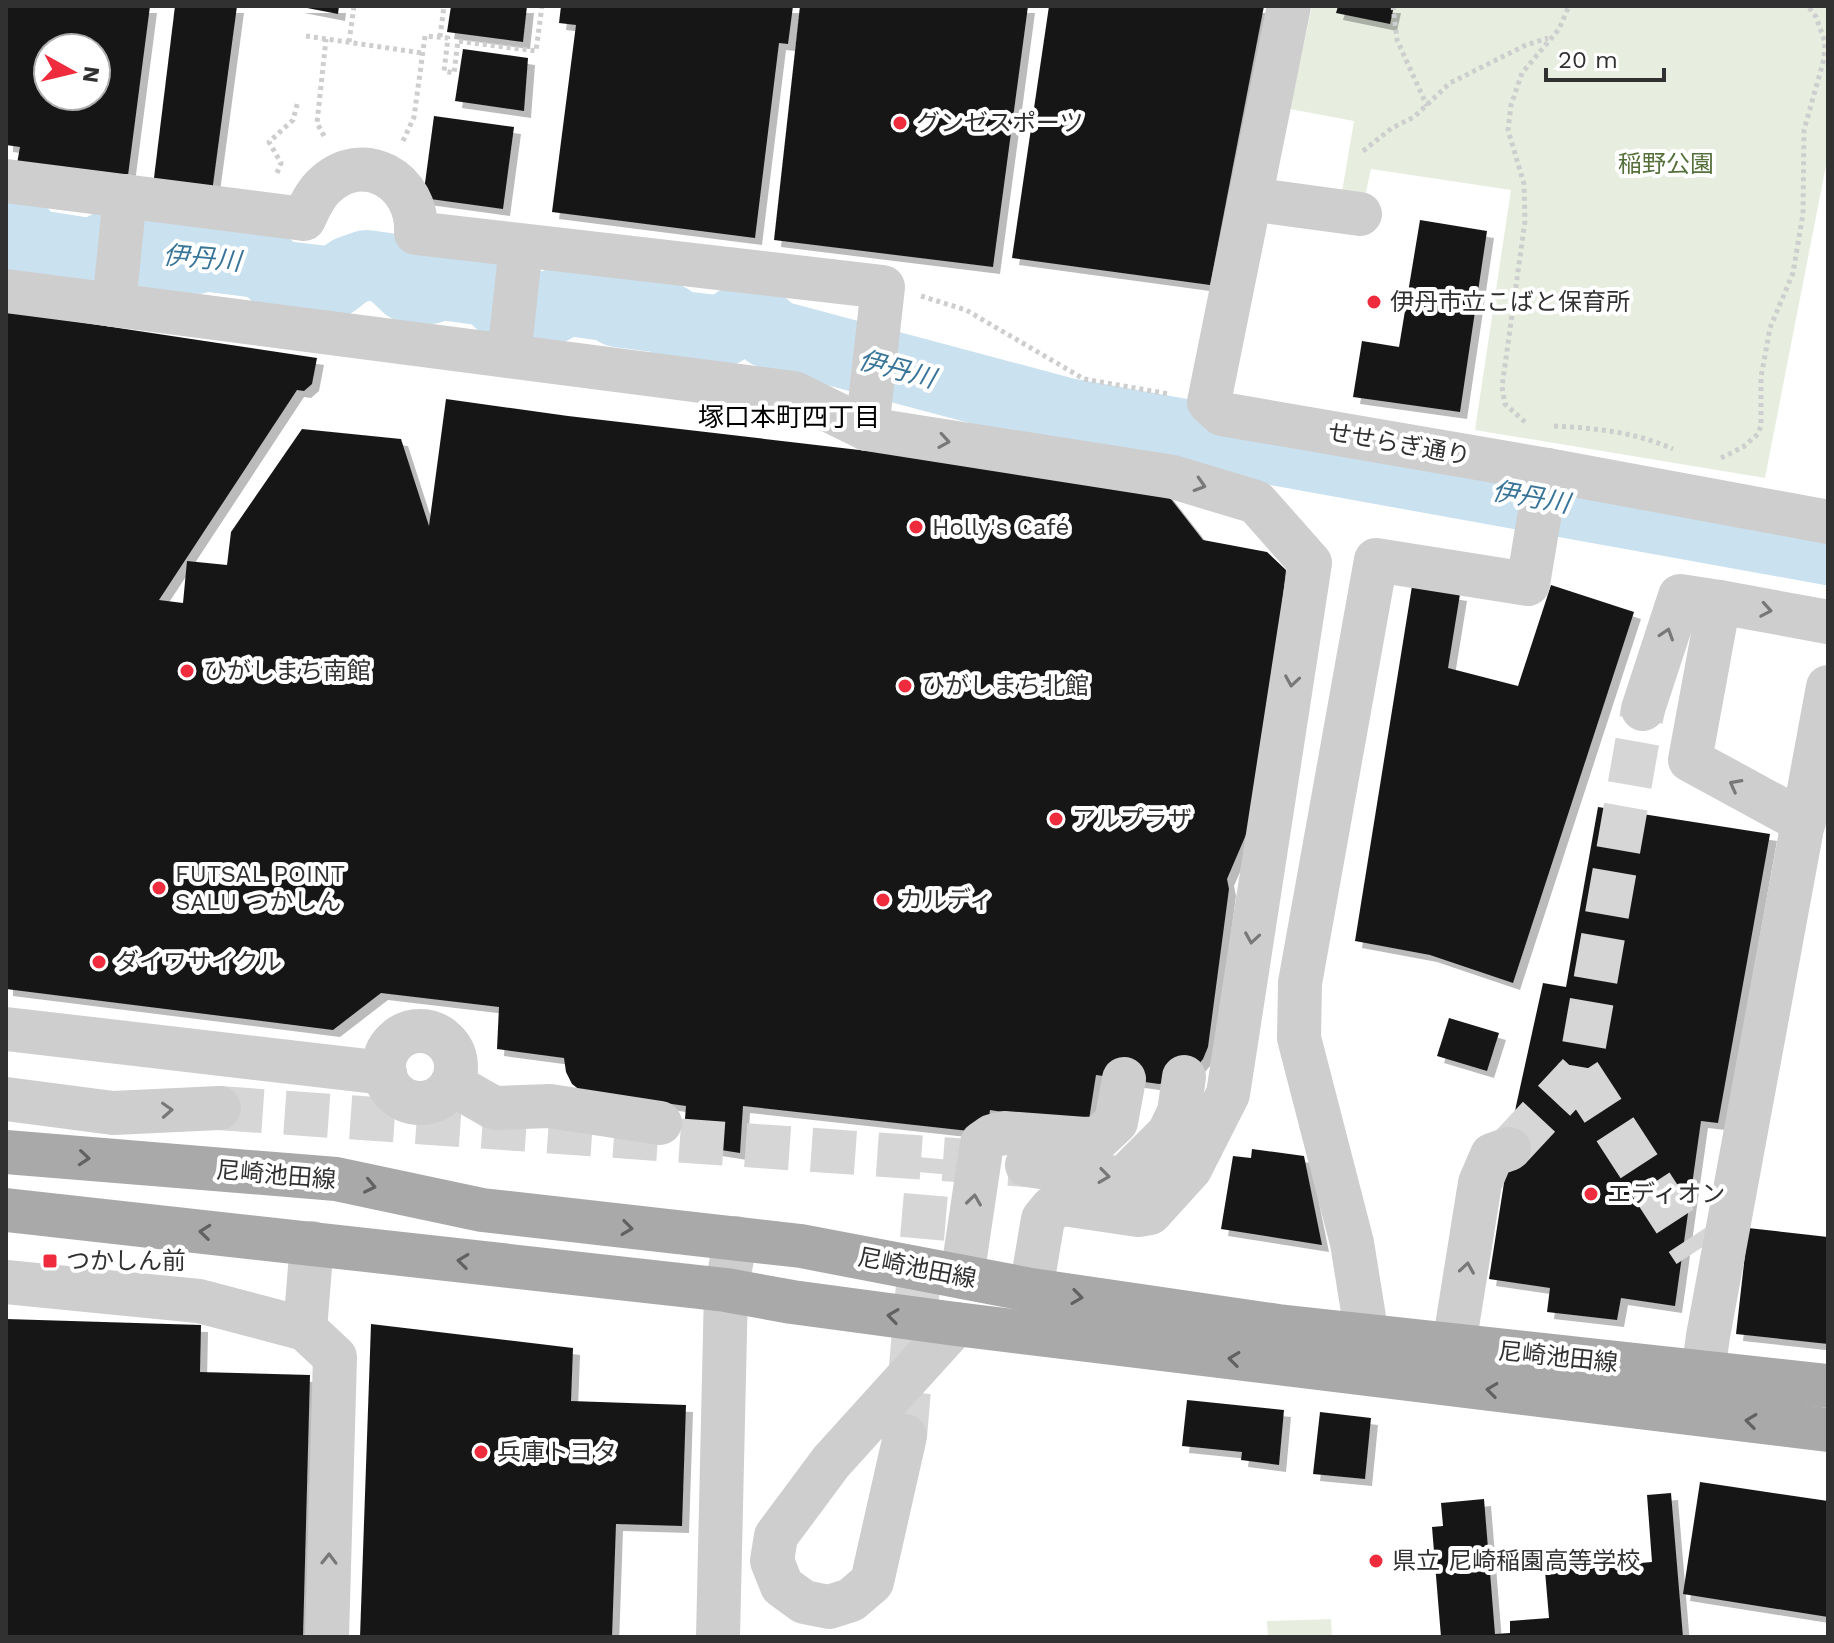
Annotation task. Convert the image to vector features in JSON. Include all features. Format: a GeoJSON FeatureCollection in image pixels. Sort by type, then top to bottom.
{"type":"FeatureCollection","features":[{"type":"Feature","properties":{"kind":"main road","name":"尼崎池田線"},"geometry":{"type":"LineString","coordinates":[[6,1152],[336,1179],[482,1210],[801,1246],[1031,1290],[1278,1326],[1828,1386]]}},
{"type":"Feature","properties":{"kind":"main road","name":"尼崎池田線"},"geometry":{"type":"LineString","coordinates":[[6,1210],[675,1287],[726,1290],[956,1324],[1828,1430]]}},
{"type":"Feature","properties":{"kind":"street"},"geometry":{"type":"LineString","coordinates":[[1209,402],[1289,6]]}},
{"type":"Feature","properties":{"kind":"street"},"geometry":{"type":"LineString","coordinates":[[6,181],[304,219],[322,188],[343,174],[371,170],[388,176],[400,185],[413,204],[417,218],[416,233],[883,287],[869,414]]}},
{"type":"Feature","properties":{"kind":"street"},"geometry":{"type":"LineString","coordinates":[[114,305],[125,196]]}},
{"type":"Feature","properties":{"kind":"street"},"geometry":{"type":"LineString","coordinates":[[1250,199],[1360,214]]}},
{"type":"Feature","properties":{"kind":"street"},"geometry":{"type":"LineString","coordinates":[[509,356],[521,246]]}},
{"type":"Feature","properties":{"kind":"street"},"geometry":{"type":"LineString","coordinates":[[6,291],[794,393],[869,414],[1173,477],[1256,502],[1310,563],[1228,1094],[1190,1169],[1150,1213],[1138,1215],[1063,1204],[1052,1208],[1043,1219],[1031,1290]]}},
{"type":"Feature","properties":{"kind":"street","name":"せせらぎ通り"},"geometry":{"type":"LineString","coordinates":[[1209,402],[1222,414],[1543,490],[1828,522]]}},
{"type":"Feature","properties":{"kind":"street"},"geometry":{"type":"LineString","coordinates":[[1367,1336],[1352,1243],[1299,1038],[1299,1011],[1300,983],[1376,560],[1528,584],[1543,490]]}},
{"type":"Feature","properties":{"kind":"street"},"geometry":{"type":"LineString","coordinates":[[1643,709],[1680,596],[1828,622]]}},
{"type":"Feature","properties":{"kind":"street"},"geometry":{"type":"LineString","coordinates":[[1719,602],[1690,760],[1804,822]]}},
{"type":"Feature","properties":{"kind":"street"},"geometry":{"type":"LineString","coordinates":[[1697,1415],[1713,1305],[1828,687]]}},
{"type":"Feature","properties":{"kind":"street"},"geometry":{"type":"LineString","coordinates":[[6,1029],[385,1073],[395,1093],[411,1102],[431,1102],[452,1084],[494,1108],[550,1106],[660,1123]]}},
{"type":"Feature","properties":{"kind":"street"},"geometry":{"type":"LineString","coordinates":[[1027,1165],[1123,1179],[1169,1133],[1179,1112],[1184,1077]]}},
{"type":"Feature","properties":{"kind":"street"},"geometry":{"type":"LineString","coordinates":[[962,1277],[982,1143],[1004,1133],[1099,1138],[1116,1122],[1124,1079]]}},
{"type":"Feature","properties":{"kind":"street"},"geometry":{"type":"LineString","coordinates":[[6,1099],[113,1113],[219,1108]]}},
{"type":"Feature","properties":{"kind":"street"},"geometry":{"type":"LineString","coordinates":[[1454,1345],[1480,1183],[1492,1155],[1509,1149]]}},
{"type":"Feature","properties":{"kind":"street"},"geometry":{"type":"LineString","coordinates":[[718,1637],[726,1290],[736,1238]]}},
{"type":"Feature","properties":{"kind":"street"},"geometry":{"type":"LineString","coordinates":[[305,1329],[312,1243]]}},
{"type":"Feature","properties":{"kind":"street"},"geometry":{"type":"LineString","coordinates":[[1695,1252],[1713,1305]]}},
{"type":"Feature","properties":{"kind":"street"},"geometry":{"type":"LineString","coordinates":[[6,1282],[199,1301],[305,1329],[335,1357],[327,1637]]}},
{"type":"Feature","properties":{"kind":"street"},"geometry":{"type":"LineString","coordinates":[[905,1436],[872,1582],[851,1600],[829,1607],[804,1602],[782,1586],[772,1561],[776,1536],[831,1462],[956,1324]]}},
{"type":"Feature","properties":{"kind":"path"},"geometry":{"type":"LineString","coordinates":[[349,42],[354,6]]}},
{"type":"Feature","properties":{"kind":"path"},"geometry":{"type":"LineString","coordinates":[[440,37],[444,6]]}},
{"type":"Feature","properties":{"kind":"path"},"geometry":{"type":"LineString","coordinates":[[414,117],[425,36],[448,38],[444,71],[454,73],[458,41],[536,51],[542,6]]}},
{"type":"Feature","properties":{"kind":"path"},"geometry":{"type":"LineString","coordinates":[[1393,6],[1397,40],[1427,107]]}},
{"type":"Feature","properties":{"kind":"path"},"geometry":{"type":"LineString","coordinates":[[1529,424],[1509,410],[1502,396],[1525,221],[1524,184],[1508,130],[1511,105],[1522,73],[1564,21],[1569,6]]}},
{"type":"Feature","properties":{"kind":"path"},"geometry":{"type":"LineString","coordinates":[[1715,460],[1743,447],[1758,434],[1762,420],[1761,377],[1770,328],[1793,273],[1803,214],[1804,130],[1824,50],[1822,30],[1808,6]]}},
{"type":"Feature","properties":{"kind":"path"},"geometry":{"type":"LineString","coordinates":[[306,36],[422,53]]}},
{"type":"Feature","properties":{"kind":"path"},"geometry":{"type":"LineString","coordinates":[[1363,151],[1392,128],[1427,107],[1450,83],[1526,45],[1549,38]]}},
{"type":"Feature","properties":{"kind":"path"},"geometry":{"type":"LineString","coordinates":[[326,39],[317,123],[343,174]]}},
{"type":"Feature","properties":{"kind":"path"},"geometry":{"type":"LineString","coordinates":[[277,175],[281,163],[269,142],[293,120],[298,101]]}},
{"type":"Feature","properties":{"kind":"path"},"geometry":{"type":"LineString","coordinates":[[883,287],[966,310],[1084,379],[1209,402]]}},
{"type":"Feature","properties":{"kind":"path"},"geometry":{"type":"LineString","coordinates":[[1552,426],[1615,431],[1651,439],[1679,451]]}},
{"type":"Feature","properties":{"kind":"green space","name":"稲野公園"},"geometry":{"type":"Polygon","coordinates":[[[1312,6],[1828,6],[1828,155],[1765,478],[1475,430],[1511,190],[1371,169],[1364,201],[1341,198],[1354,121],[1290,109],[1312,6]]]}},
{"type":"Feature","properties":{"kind":"green space"},"geometry":{"type":"Polygon","coordinates":[[[1331,1619],[1332,1637],[1268,1637],[1267,1621],[1331,1619]]]}},
{"type":"Feature","properties":{"kind":"building"},"geometry":{"type":"Polygon","coordinates":[[[6,6],[150,6],[127,183],[16,169],[20,147],[6,145],[6,6]]]}},
{"type":"Feature","properties":{"kind":"building"},"geometry":{"type":"Polygon","coordinates":[[[175,6],[237,6],[212,192],[153,186],[175,6]]]}},
{"type":"Feature","properties":{"kind":"building"},"geometry":{"type":"Polygon","coordinates":[[[297,6],[339,6],[338,14],[297,6]]]}},
{"type":"Feature","properties":{"kind":"building"},"geometry":{"type":"Polygon","coordinates":[[[451,6],[527,6],[523,42],[447,32],[451,6]]]}},
{"type":"Feature","properties":{"kind":"building"},"geometry":{"type":"Polygon","coordinates":[[[561,6],[793,6],[788,44],[779,43],[755,238],[552,212],[576,25],[559,23],[561,6]]]}},
{"type":"Feature","properties":{"kind":"building","name":"グンゼスポーツ"},"geometry":{"type":"Polygon","coordinates":[[[800,6],[1028,6],[993,267],[774,240],[800,6]]]}},
{"type":"Feature","properties":{"kind":"building"},"geometry":{"type":"Polygon","coordinates":[[[1049,6],[1264,6],[1210,285],[1012,258],[1049,6]]]}},
{"type":"Feature","properties":{"kind":"building"},"geometry":{"type":"Polygon","coordinates":[[[1338,6],[1394,6],[1390,24],[1336,13],[1338,6]]]}},
{"type":"Feature","properties":{"kind":"building"},"geometry":{"type":"Polygon","coordinates":[[[463,49],[528,58],[524,111],[455,101],[463,49]]]}},
{"type":"Feature","properties":{"kind":"building"},"geometry":{"type":"Polygon","coordinates":[[[434,116],[514,127],[503,209],[423,198],[434,116]]]}},
{"type":"Feature","properties":{"kind":"building"},"geometry":{"type":"Polygon","coordinates":[[[1420,220],[1487,231],[1460,412],[1353,397],[1362,341],[1399,347],[1420,220]]]}},
{"type":"Feature","properties":{"kind":"building"},"geometry":{"type":"Polygon","coordinates":[[[6,311],[317,358],[312,384],[304,391],[297,390],[159,600],[183,603],[187,561],[227,565],[231,532],[302,429],[401,439],[429,526],[446,399],[1160,485],[1203,540],[1267,552],[1286,570],[1260,802],[1227,879],[1229,889],[1208,1047],[1203,1059],[1195,1069],[1172,1082],[1159,1084],[1096,1075],[1088,1126],[990,1110],[987,1133],[743,1106],[740,1153],[683,1144],[686,1106],[581,1091],[572,1084],[564,1058],[497,1049],[499,1007],[381,993],[333,1030],[6,989],[6,311]]]}},
{"type":"Feature","properties":{"kind":"building"},"geometry":{"type":"Polygon","coordinates":[[[1551,585],[1634,612],[1513,983],[1430,955],[1355,941],[1412,586],[1460,594],[1448,668],[1518,686],[1551,585]]]}},
{"type":"Feature","properties":{"kind":"building"},"geometry":{"type":"Polygon","coordinates":[[[1598,807],[1770,834],[1718,1123],[1701,1121],[1675,1306],[1621,1298],[1617,1320],[1547,1312],[1550,1288],[1489,1279],[1516,1106],[1543,983],[1566,987],[1598,807]]]}},
{"type":"Feature","properties":{"kind":"building"},"geometry":{"type":"Polygon","coordinates":[[[1449,1018],[1499,1033],[1487,1071],[1437,1056],[1449,1018]]]}},
{"type":"Feature","properties":{"kind":"building"},"geometry":{"type":"Polygon","coordinates":[[[1252,1149],[1304,1156],[1322,1245],[1221,1229],[1233,1156],[1251,1158],[1252,1149]]]}},
{"type":"Feature","properties":{"kind":"building"},"geometry":{"type":"Polygon","coordinates":[[[1748,1228],[1828,1237],[1828,1344],[1736,1334],[1748,1228]]]}},
{"type":"Feature","properties":{"kind":"building"},"geometry":{"type":"Polygon","coordinates":[[[6,1319],[201,1325],[200,1372],[310,1375],[303,1637],[6,1637],[6,1319]]]}},
{"type":"Feature","properties":{"kind":"building"},"geometry":{"type":"Polygon","coordinates":[[[371,1324],[573,1348],[571,1401],[686,1405],[682,1526],[616,1524],[612,1637],[360,1637],[371,1324]]]}},
{"type":"Feature","properties":{"kind":"building"},"geometry":{"type":"Polygon","coordinates":[[[1187,1400],[1284,1410],[1279,1465],[1241,1460],[1242,1452],[1182,1446],[1187,1400]]]}},
{"type":"Feature","properties":{"kind":"building"},"geometry":{"type":"Polygon","coordinates":[[[1320,1412],[1371,1418],[1365,1479],[1313,1474],[1320,1412]]]}},
{"type":"Feature","properties":{"kind":"building"},"geometry":{"type":"Polygon","coordinates":[[[1700,1482],[1828,1501],[1828,1617],[1683,1594],[1700,1482]]]}},
{"type":"Feature","properties":{"kind":"building"},"geometry":{"type":"Polygon","coordinates":[[[1671,1493],[1683,1637],[1441,1637],[1432,1527],[1443,1526],[1441,1503],[1484,1499],[1495,1634],[1510,1633],[1510,1621],[1549,1618],[1545,1571],[1652,1562],[1647,1495],[1671,1493]]]}},
{"type":"Feature","properties":{"kind":"waterway","name":"伊丹川"},"geometry":{"type":"LineString","coordinates":[[6,231],[23,233],[32,244],[95,254],[105,247],[197,259],[203,256],[266,264],[275,275],[335,282],[349,271],[366,265],[387,268],[407,287],[430,289],[436,284],[493,292],[498,301],[554,308],[563,300],[670,319],[673,325],[724,331],[735,322],[766,327],[768,333],[1067,413],[1828,550]]}},
{"type":"Feature","properties":{"kind":"tunnel"},"geometry":{"type":"LineString","coordinates":[[1509,1149],[1579,1074],[1643,709]]}},
{"type":"Feature","properties":{"kind":"tunnel"},"geometry":{"type":"LineString","coordinates":[[1579,1074],[1695,1252]]}},
{"type":"Feature","properties":{"kind":"tunnel"},"geometry":{"type":"LineString","coordinates":[[219,1108],[1027,1165]]}},
{"type":"Feature","properties":{"kind":"tunnel"},"geometry":{"type":"LineString","coordinates":[[905,1436],[929,1158]]}},
{"type":"Feature","properties":{"kind":"place","name":"グンゼスポーツ"},"geometry":{"type":"Point","coordinates":[900,123]}},
{"type":"Feature","properties":{"kind":"place","name":"伊丹市立こばと保育所"},"geometry":{"type":"Point","coordinates":[1374,302]}},
{"type":"Feature","properties":{"kind":"place","name":"Holly's Café"},"geometry":{"type":"Point","coordinates":[916,527]}},
{"type":"Feature","properties":{"kind":"place","name":"ひがしまち南館"},"geometry":{"type":"Point","coordinates":[187,671]}},
{"type":"Feature","properties":{"kind":"place","name":"ひがしまち北館"},"geometry":{"type":"Point","coordinates":[905,686]}},
{"type":"Feature","properties":{"kind":"place","name":"アルプラザ"},"geometry":{"type":"Point","coordinates":[1056,819]}},
{"type":"Feature","properties":{"kind":"place","name":"FUTSAL POINT SALU つかしん"},"geometry":{"type":"Point","coordinates":[159,888]}},
{"type":"Feature","properties":{"kind":"place","name":"カルディ"},"geometry":{"type":"Point","coordinates":[883,900]}},
{"type":"Feature","properties":{"kind":"place","name":"ダイワサイクル"},"geometry":{"type":"Point","coordinates":[99,962]}},
{"type":"Feature","properties":{"kind":"place","name":"エディオン"},"geometry":{"type":"Point","coordinates":[1591,1194]}},
{"type":"Feature","properties":{"kind":"place","name":"つかしん前"},"geometry":{"type":"Point","coordinates":[50,1261]}},
{"type":"Feature","properties":{"kind":"place","name":"兵庫トヨタ"},"geometry":{"type":"Point","coordinates":[481,1452]}},
{"type":"Feature","properties":{"kind":"place","name":"県立 尼崎稲園高等学校"},"geometry":{"type":"Point","coordinates":[1376,1561]}},
{"type":"Feature","properties":{"kind":"district","name":"塚口本町四丁目"},"geometry":{"type":"Point","coordinates":[789,417]}}]}
